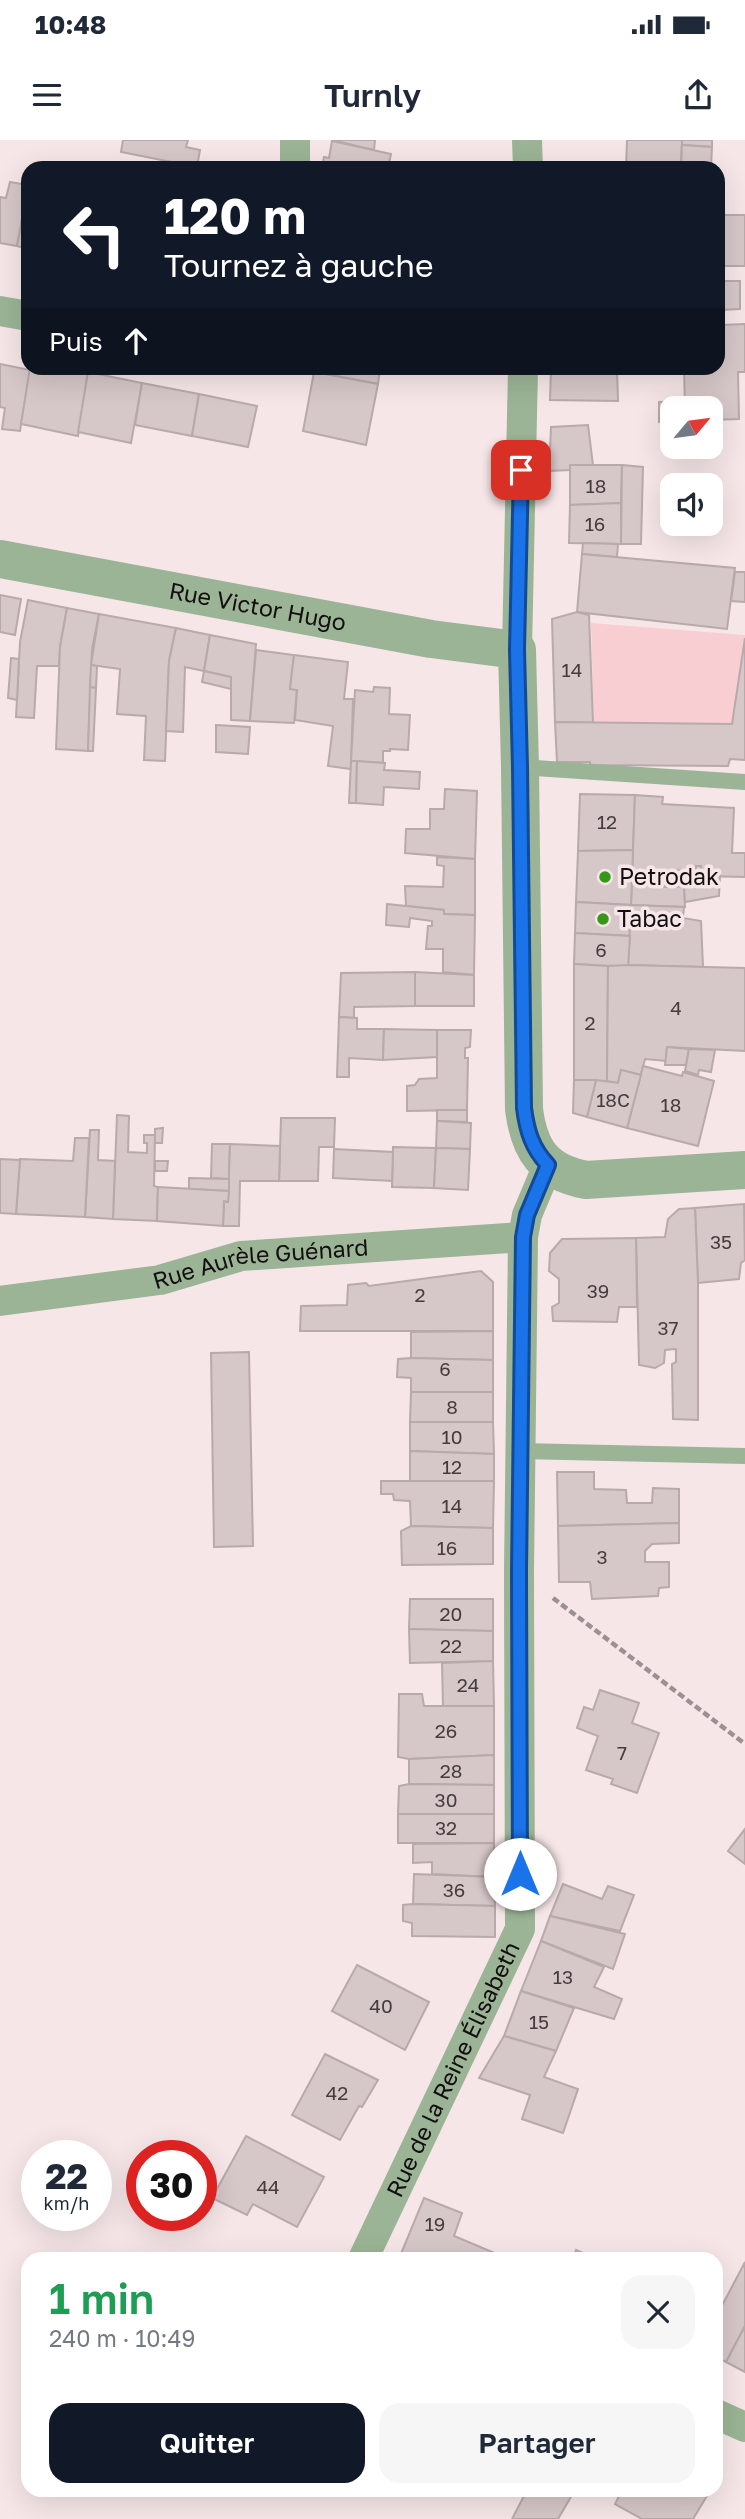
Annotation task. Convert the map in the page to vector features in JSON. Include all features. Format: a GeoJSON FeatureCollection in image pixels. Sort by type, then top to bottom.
{"type":"FeatureCollection","features":[{"type":"Feature","properties":{"kind":"street"},"geometry":{"type":"LineString","coordinates":[[295,140],[295,161]]}},
{"type":"Feature","properties":{"kind":"street"},"geometry":{"type":"LineString","coordinates":[[527,140],[527,161]]}},
{"type":"Feature","properties":{"kind":"street"},"geometry":{"type":"LineString","coordinates":[[0,311],[21,315]]}},
{"type":"Feature","properties":{"kind":"street"},"geometry":{"type":"LineString","coordinates":[[523,375],[517,650],[524,1108],[530,1139],[538,1155],[548,1165],[574,1178],[586,1180],[745,1170]]}},
{"type":"Feature","properties":{"kind":"street","name":"Rue Victor Hugo"},"geometry":{"type":"LineString","coordinates":[[0,559],[431,639],[517,650]]}},
{"type":"Feature","properties":{"kind":"street","name":"Rue de la Reine Élisabeth"},"geometry":{"type":"LineString","coordinates":[[366,2252],[520,1929],[519,1572],[523,1237],[527,1215],[548,1165]]}},
{"type":"Feature","properties":{"kind":"street","name":"Rue Aurèle Guénard"},"geometry":{"type":"LineString","coordinates":[[0,1301],[160,1280],[241,1256],[523,1237]]}},
{"type":"Feature","properties":{"kind":"street"},"geometry":{"type":"LineString","coordinates":[[723,2417],[745,2427]]}},
{"type":"Feature","properties":{"kind":"lane"},"geometry":{"type":"LineString","coordinates":[[520,767],[745,782]]}},
{"type":"Feature","properties":{"kind":"lane"},"geometry":{"type":"LineString","coordinates":[[520,1451],[745,1456]]}},
{"type":"Feature","properties":{"kind":"path"},"geometry":{"type":"LineString","coordinates":[[519,1572],[745,1744]]}},
{"type":"Feature","properties":{"kind":"shaded area"},"geometry":{"type":"Polygon","coordinates":[[[591,623],[745,635],[734,725],[594,726],[591,623]]]}},
{"type":"Feature","properties":{"kind":"building"},"geometry":{"type":"Polygon","coordinates":[[[123,140],[188,140],[186,147],[200,150],[198,161],[167,161],[121,152],[123,140]]]}},
{"type":"Feature","properties":{"kind":"building"},"geometry":{"type":"Polygon","coordinates":[[[332,140],[375,140],[374,150],[332,140]]]}},
{"type":"Feature","properties":{"kind":"building"},"geometry":{"type":"Polygon","coordinates":[[[627,140],[682,140],[681,161],[626,161],[627,140]]]}},
{"type":"Feature","properties":{"kind":"building"},"geometry":{"type":"Polygon","coordinates":[[[682,140],[712,140],[712,147],[682,145],[682,140]]]}},
{"type":"Feature","properties":{"kind":"building"},"geometry":{"type":"Polygon","coordinates":[[[332,141],[391,154],[390,161],[323,161],[324,157],[329,158],[332,141]]]}},
{"type":"Feature","properties":{"kind":"building"},"geometry":{"type":"Polygon","coordinates":[[[682,145],[712,147],[711,161],[681,161],[682,145]]]}},
{"type":"Feature","properties":{"kind":"building"},"geometry":{"type":"Polygon","coordinates":[[[10,182],[21,184],[21,224],[17,246],[0,243],[0,197],[6,198],[10,182]]]}},
{"type":"Feature","properties":{"kind":"building"},"geometry":{"type":"Polygon","coordinates":[[[725,215],[745,215],[745,266],[725,266],[725,215]]]}},
{"type":"Feature","properties":{"kind":"building"},"geometry":{"type":"Polygon","coordinates":[[[21,226],[21,247],[17,246],[21,226]]]}},
{"type":"Feature","properties":{"kind":"building"},"geometry":{"type":"Polygon","coordinates":[[[725,281],[740,281],[740,309],[725,310],[725,281]]]}},
{"type":"Feature","properties":{"kind":"building"},"geometry":{"type":"Polygon","coordinates":[[[745,324],[745,372],[738,372],[739,419],[723,420],[723,396],[685,396],[684,375],[725,375],[725,325],[745,324]]]}},
{"type":"Feature","properties":{"kind":"building"},"geometry":{"type":"Polygon","coordinates":[[[0,364],[21,368],[21,375],[29,375],[20,431],[2,429],[5,408],[0,407],[0,364]]]}},
{"type":"Feature","properties":{"kind":"building"},"geometry":{"type":"Polygon","coordinates":[[[29,375],[88,375],[78,436],[21,424],[29,375]]]}},
{"type":"Feature","properties":{"kind":"building"},"geometry":{"type":"Polygon","coordinates":[[[88,375],[103,375],[142,383],[131,443],[78,432],[88,375]]]}},
{"type":"Feature","properties":{"kind":"building"},"geometry":{"type":"Polygon","coordinates":[[[313,375],[330,375],[378,384],[366,445],[303,431],[313,375]]]}},
{"type":"Feature","properties":{"kind":"building"},"geometry":{"type":"Polygon","coordinates":[[[331,375],[379,375],[378,384],[331,375]]]}},
{"type":"Feature","properties":{"kind":"building"},"geometry":{"type":"Polygon","coordinates":[[[551,375],[617,375],[618,401],[550,400],[551,375]]]}},
{"type":"Feature","properties":{"kind":"building"},"geometry":{"type":"Polygon","coordinates":[[[142,383],[199,394],[192,436],[135,425],[142,383]]]}},
{"type":"Feature","properties":{"kind":"building"},"geometry":{"type":"Polygon","coordinates":[[[199,394],[257,406],[248,447],[192,436],[199,394]]]}},
{"type":"Feature","properties":{"kind":"building"},"geometry":{"type":"Polygon","coordinates":[[[588,425],[593,465],[570,465],[570,470],[549,471],[551,427],[588,425]]]}},
{"type":"Feature","properties":{"kind":"building"},"geometry":{"type":"Polygon","coordinates":[[[570,465],[622,465],[621,503],[570,505],[570,465]]]}},
{"type":"Feature","properties":{"kind":"building"},"geometry":{"type":"Polygon","coordinates":[[[622,465],[643,467],[641,544],[621,544],[622,465]]]}},
{"type":"Feature","properties":{"kind":"building"},"geometry":{"type":"Polygon","coordinates":[[[621,503],[621,544],[569,543],[570,505],[621,503]]]}},
{"type":"Feature","properties":{"kind":"building"},"geometry":{"type":"Polygon","coordinates":[[[583,543],[618,544],[617,557],[582,554],[583,543]]]}},
{"type":"Feature","properties":{"kind":"building"},"geometry":{"type":"Polygon","coordinates":[[[582,554],[735,568],[727,629],[577,612],[582,554]]]}},
{"type":"Feature","properties":{"kind":"building"},"geometry":{"type":"Polygon","coordinates":[[[735,572],[745,572],[745,602],[731,601],[735,572]]]}},
{"type":"Feature","properties":{"kind":"building"},"geometry":{"type":"Polygon","coordinates":[[[0,595],[21,599],[15,635],[0,632],[0,595]]]}},
{"type":"Feature","properties":{"kind":"building"},"geometry":{"type":"Polygon","coordinates":[[[28,600],[67,608],[59,666],[37,666],[34,718],[16,717],[20,642],[28,600]]]}},
{"type":"Feature","properties":{"kind":"building"},"geometry":{"type":"Polygon","coordinates":[[[67,608],[99,614],[92,649],[88,751],[56,749],[60,647],[67,608]]]}},
{"type":"Feature","properties":{"kind":"building"},"geometry":{"type":"Polygon","coordinates":[[[577,612],[589,615],[593,723],[555,722],[552,619],[577,612]]]}},
{"type":"Feature","properties":{"kind":"building"},"geometry":{"type":"Polygon","coordinates":[[[99,614],[176,628],[169,661],[165,761],[144,760],[146,716],[117,714],[120,669],[91,665],[99,614]]]}},
{"type":"Feature","properties":{"kind":"building"},"geometry":{"type":"Polygon","coordinates":[[[176,628],[210,635],[204,671],[185,667],[183,732],[166,731],[169,661],[176,628]]]}},
{"type":"Feature","properties":{"kind":"building"},"geometry":{"type":"Polygon","coordinates":[[[210,635],[256,644],[250,721],[231,720],[231,677],[204,671],[210,635]]]}},
{"type":"Feature","properties":{"kind":"building"},"geometry":{"type":"Polygon","coordinates":[[[745,638],[745,760],[730,759],[728,766],[590,765],[590,762],[557,762],[555,722],[732,724],[745,638]]]}},
{"type":"Feature","properties":{"kind":"building"},"geometry":{"type":"Polygon","coordinates":[[[256,650],[294,655],[290,689],[297,690],[294,723],[250,721],[256,650]]]}},
{"type":"Feature","properties":{"kind":"building"},"geometry":{"type":"Polygon","coordinates":[[[294,655],[348,662],[344,699],[353,699],[351,769],[328,766],[333,726],[295,720],[297,690],[290,689],[294,655]]]}},
{"type":"Feature","properties":{"kind":"building"},"geometry":{"type":"Polygon","coordinates":[[[11,658],[19,659],[17,700],[8,698],[11,658]]]}},
{"type":"Feature","properties":{"kind":"building"},"geometry":{"type":"Polygon","coordinates":[[[91,665],[97,666],[96,688],[90,687],[91,665]]]}},
{"type":"Feature","properties":{"kind":"building"},"geometry":{"type":"Polygon","coordinates":[[[204,671],[231,677],[231,689],[202,682],[204,671]]]}},
{"type":"Feature","properties":{"kind":"building"},"geometry":{"type":"Polygon","coordinates":[[[90,687],[96,688],[93,751],[88,751],[90,687]]]}},
{"type":"Feature","properties":{"kind":"building"},"geometry":{"type":"Polygon","coordinates":[[[374,687],[390,688],[389,714],[410,715],[408,750],[383,751],[383,763],[351,761],[355,690],[373,692],[374,687]]]}},
{"type":"Feature","properties":{"kind":"building"},"geometry":{"type":"Polygon","coordinates":[[[216,725],[250,727],[248,754],[216,752],[216,725]]]}},
{"type":"Feature","properties":{"kind":"building"},"geometry":{"type":"Polygon","coordinates":[[[351,761],[357,761],[356,803],[349,803],[351,761]]]}},
{"type":"Feature","properties":{"kind":"building"},"geometry":{"type":"Polygon","coordinates":[[[357,761],[385,763],[384,770],[420,772],[419,789],[384,787],[383,805],[356,803],[357,761]]]}},
{"type":"Feature","properties":{"kind":"building"},"geometry":{"type":"Polygon","coordinates":[[[445,789],[477,791],[475,859],[405,853],[406,829],[430,829],[430,809],[444,809],[445,789]]]}},
{"type":"Feature","properties":{"kind":"building"},"geometry":{"type":"Polygon","coordinates":[[[580,794],[635,795],[633,850],[578,851],[580,794]]]}},
{"type":"Feature","properties":{"kind":"building"},"geometry":{"type":"Polygon","coordinates":[[[635,795],[663,797],[662,804],[734,808],[732,853],[745,853],[745,877],[701,876],[701,866],[696,866],[696,871],[665,870],[664,887],[684,886],[685,907],[631,905],[635,795]]]}},
{"type":"Feature","properties":{"kind":"building","name":"Petrodak"},"geometry":{"type":"Polygon","coordinates":[[[633,850],[631,905],[576,902],[578,851],[633,850]]]}},
{"type":"Feature","properties":{"kind":"building"},"geometry":{"type":"Polygon","coordinates":[[[437,857],[475,859],[475,915],[444,914],[444,910],[406,906],[405,886],[443,887],[444,866],[437,865],[437,857]]]}},
{"type":"Feature","properties":{"kind":"building"},"geometry":{"type":"Polygon","coordinates":[[[696,866],[701,866],[701,876],[720,876],[719,896],[685,902],[684,886],[664,887],[665,870],[696,871],[696,866]]]}},
{"type":"Feature","properties":{"kind":"building","name":"Tabac"},"geometry":{"type":"Polygon","coordinates":[[[576,902],[631,905],[630,936],[575,933],[576,902]]]}},
{"type":"Feature","properties":{"kind":"building"},"geometry":{"type":"Polygon","coordinates":[[[387,904],[444,910],[444,914],[475,915],[474,975],[443,972],[443,949],[426,949],[428,926],[432,926],[432,921],[410,918],[409,927],[386,925],[387,904]]]}},
{"type":"Feature","properties":{"kind":"building"},"geometry":{"type":"Polygon","coordinates":[[[631,905],[684,907],[683,918],[701,921],[703,967],[628,965],[631,905]]]}},
{"type":"Feature","properties":{"kind":"building"},"geometry":{"type":"Polygon","coordinates":[[[575,933],[630,936],[628,967],[574,964],[575,933]]]}},
{"type":"Feature","properties":{"kind":"building"},"geometry":{"type":"Polygon","coordinates":[[[574,964],[608,966],[607,1081],[574,1080],[574,964]]]}},
{"type":"Feature","properties":{"kind":"building"},"geometry":{"type":"Polygon","coordinates":[[[608,966],[745,968],[745,1051],[667,1047],[666,1061],[645,1059],[641,1075],[621,1070],[618,1083],[607,1081],[608,966]]]}},
{"type":"Feature","properties":{"kind":"building"},"geometry":{"type":"Polygon","coordinates":[[[415,972],[415,1006],[354,1007],[354,1018],[339,1017],[341,973],[415,972]]]}},
{"type":"Feature","properties":{"kind":"building"},"geometry":{"type":"Polygon","coordinates":[[[415,972],[474,975],[474,1006],[415,1006],[415,972]]]}},
{"type":"Feature","properties":{"kind":"building"},"geometry":{"type":"Polygon","coordinates":[[[339,1017],[357,1018],[357,1029],[384,1029],[383,1060],[349,1058],[349,1077],[337,1077],[339,1017]]]}},
{"type":"Feature","properties":{"kind":"building"},"geometry":{"type":"Polygon","coordinates":[[[384,1029],[437,1030],[437,1057],[383,1060],[384,1029]]]}},
{"type":"Feature","properties":{"kind":"building"},"geometry":{"type":"Polygon","coordinates":[[[437,1030],[471,1030],[470,1047],[465,1048],[465,1058],[468,1058],[467,1110],[407,1111],[407,1086],[415,1085],[419,1079],[437,1078],[437,1030]]]}},
{"type":"Feature","properties":{"kind":"building"},"geometry":{"type":"Polygon","coordinates":[[[667,1047],[689,1049],[686,1065],[665,1065],[667,1047]]]}},
{"type":"Feature","properties":{"kind":"building"},"geometry":{"type":"Polygon","coordinates":[[[689,1049],[715,1050],[711,1072],[699,1070],[698,1075],[685,1071],[689,1049]]]}},
{"type":"Feature","properties":{"kind":"building"},"geometry":{"type":"Polygon","coordinates":[[[643,1066],[682,1076],[683,1072],[714,1081],[698,1146],[627,1128],[643,1066]]]}},
{"type":"Feature","properties":{"kind":"building"},"geometry":{"type":"Polygon","coordinates":[[[621,1070],[641,1075],[627,1128],[587,1117],[596,1080],[618,1083],[621,1070]]]}},
{"type":"Feature","properties":{"kind":"building"},"geometry":{"type":"Polygon","coordinates":[[[574,1080],[596,1080],[587,1117],[573,1113],[574,1080]]]}},
{"type":"Feature","properties":{"kind":"building"},"geometry":{"type":"Polygon","coordinates":[[[437,1110],[467,1110],[467,1122],[437,1121],[437,1110]]]}},
{"type":"Feature","properties":{"kind":"building"},"geometry":{"type":"Polygon","coordinates":[[[117,1115],[129,1116],[128,1152],[147,1153],[144,1135],[155,1135],[154,1186],[158,1187],[157,1221],[113,1219],[117,1115]]]}},
{"type":"Feature","properties":{"kind":"building"},"geometry":{"type":"Polygon","coordinates":[[[281,1118],[335,1118],[334,1147],[319,1147],[318,1181],[279,1181],[281,1118]]]}},
{"type":"Feature","properties":{"kind":"building"},"geometry":{"type":"Polygon","coordinates":[[[437,1121],[471,1123],[470,1149],[436,1148],[437,1121]]]}},
{"type":"Feature","properties":{"kind":"building"},"geometry":{"type":"Polygon","coordinates":[[[163,1128],[162,1143],[155,1143],[155,1129],[163,1128]]]}},
{"type":"Feature","properties":{"kind":"building"},"geometry":{"type":"Polygon","coordinates":[[[90,1130],[99,1130],[98,1160],[115,1161],[113,1219],[85,1217],[90,1130]]]}},
{"type":"Feature","properties":{"kind":"building"},"geometry":{"type":"Polygon","coordinates":[[[75,1138],[89,1138],[85,1217],[16,1214],[20,1159],[73,1161],[75,1138]]]}},
{"type":"Feature","properties":{"kind":"building"},"geometry":{"type":"Polygon","coordinates":[[[212,1144],[230,1144],[229,1179],[211,1178],[212,1144]]]}},
{"type":"Feature","properties":{"kind":"building"},"geometry":{"type":"Polygon","coordinates":[[[230,1144],[280,1146],[279,1181],[240,1181],[239,1226],[223,1226],[224,1201],[228,1202],[230,1144]]]}},
{"type":"Feature","properties":{"kind":"building"},"geometry":{"type":"Polygon","coordinates":[[[393,1147],[436,1148],[434,1188],[392,1187],[393,1147]]]}},
{"type":"Feature","properties":{"kind":"building"},"geometry":{"type":"Polygon","coordinates":[[[436,1148],[470,1149],[468,1190],[434,1188],[436,1148]]]}},
{"type":"Feature","properties":{"kind":"building"},"geometry":{"type":"Polygon","coordinates":[[[334,1149],[393,1152],[392,1181],[333,1178],[334,1149]]]}},
{"type":"Feature","properties":{"kind":"building"},"geometry":{"type":"Polygon","coordinates":[[[0,1159],[20,1160],[16,1214],[0,1213],[0,1159]]]}},
{"type":"Feature","properties":{"kind":"building"},"geometry":{"type":"Polygon","coordinates":[[[155,1161],[168,1161],[167,1171],[155,1171],[155,1161]]]}},
{"type":"Feature","properties":{"kind":"building"},"geometry":{"type":"Polygon","coordinates":[[[189,1178],[229,1179],[229,1191],[189,1189],[189,1178]]]}},
{"type":"Feature","properties":{"kind":"building"},"geometry":{"type":"Polygon","coordinates":[[[158,1187],[229,1191],[228,1202],[224,1201],[223,1226],[157,1221],[158,1187]]]}},
{"type":"Feature","properties":{"kind":"building"},"geometry":{"type":"Polygon","coordinates":[[[744,1204],[745,1260],[741,1263],[739,1279],[698,1283],[695,1208],[744,1204]]]}},
{"type":"Feature","properties":{"kind":"building"},"geometry":{"type":"Polygon","coordinates":[[[695,1208],[698,1420],[673,1419],[672,1364],[676,1362],[676,1349],[665,1350],[664,1363],[655,1368],[639,1365],[636,1238],[665,1237],[668,1219],[679,1209],[695,1208]]]}},
{"type":"Feature","properties":{"kind":"building"},"geometry":{"type":"Polygon","coordinates":[[[636,1238],[637,1307],[619,1307],[617,1322],[553,1321],[552,1307],[559,1303],[559,1279],[549,1271],[550,1253],[562,1239],[636,1238]]]}},
{"type":"Feature","properties":{"kind":"building"},"geometry":{"type":"Polygon","coordinates":[[[481,1271],[493,1282],[493,1331],[300,1331],[301,1306],[347,1305],[348,1285],[366,1283],[369,1286],[481,1271]]]}},
{"type":"Feature","properties":{"kind":"building"},"geometry":{"type":"Polygon","coordinates":[[[493,1331],[493,1360],[411,1358],[411,1332],[493,1331]]]}},
{"type":"Feature","properties":{"kind":"building"},"geometry":{"type":"Polygon","coordinates":[[[249,1352],[253,1546],[214,1547],[211,1353],[249,1352]]]}},
{"type":"Feature","properties":{"kind":"building"},"geometry":{"type":"Polygon","coordinates":[[[398,1359],[493,1360],[493,1392],[411,1392],[411,1378],[397,1377],[398,1359]]]}},
{"type":"Feature","properties":{"kind":"building"},"geometry":{"type":"Polygon","coordinates":[[[411,1392],[493,1392],[493,1422],[410,1422],[411,1392]]]}},
{"type":"Feature","properties":{"kind":"building"},"geometry":{"type":"Polygon","coordinates":[[[410,1422],[493,1422],[494,1454],[410,1451],[410,1422]]]}},
{"type":"Feature","properties":{"kind":"building"},"geometry":{"type":"Polygon","coordinates":[[[410,1451],[494,1454],[494,1481],[410,1481],[410,1451]]]}},
{"type":"Feature","properties":{"kind":"building"},"geometry":{"type":"Polygon","coordinates":[[[557,1472],[594,1472],[594,1489],[626,1490],[627,1503],[652,1503],[653,1488],[679,1489],[679,1523],[558,1526],[557,1472]]]}},
{"type":"Feature","properties":{"kind":"building"},"geometry":{"type":"Polygon","coordinates":[[[381,1481],[494,1481],[493,1528],[411,1526],[410,1501],[394,1500],[393,1494],[381,1494],[381,1481]]]}},
{"type":"Feature","properties":{"kind":"building"},"geometry":{"type":"Polygon","coordinates":[[[679,1523],[679,1543],[652,1544],[645,1551],[645,1562],[669,1562],[669,1587],[659,1588],[658,1596],[592,1599],[590,1582],[559,1582],[558,1526],[679,1523]]]}},
{"type":"Feature","properties":{"kind":"building"},"geometry":{"type":"Polygon","coordinates":[[[411,1526],[493,1528],[493,1564],[402,1565],[401,1531],[411,1526]]]}},
{"type":"Feature","properties":{"kind":"building"},"geometry":{"type":"Polygon","coordinates":[[[410,1599],[493,1599],[493,1631],[409,1629],[410,1599]]]}},
{"type":"Feature","properties":{"kind":"building"},"geometry":{"type":"Polygon","coordinates":[[[409,1629],[493,1631],[493,1661],[410,1663],[409,1629]]]}},
{"type":"Feature","properties":{"kind":"building"},"geometry":{"type":"Polygon","coordinates":[[[493,1661],[494,1706],[443,1706],[442,1663],[493,1661]]]}},
{"type":"Feature","properties":{"kind":"building"},"geometry":{"type":"Polygon","coordinates":[[[600,1690],[639,1703],[632,1723],[659,1733],[637,1793],[611,1784],[613,1779],[586,1770],[598,1736],[577,1728],[584,1707],[593,1710],[600,1690]]]}},
{"type":"Feature","properties":{"kind":"building"},"geometry":{"type":"Polygon","coordinates":[[[399,1694],[422,1694],[424,1706],[494,1706],[494,1755],[409,1759],[398,1757],[399,1694]]]}},
{"type":"Feature","properties":{"kind":"building"},"geometry":{"type":"Polygon","coordinates":[[[494,1755],[494,1785],[409,1784],[409,1759],[494,1755]]]}},
{"type":"Feature","properties":{"kind":"building"},"geometry":{"type":"Polygon","coordinates":[[[494,1785],[494,1814],[398,1814],[399,1786],[494,1785]]]}},
{"type":"Feature","properties":{"kind":"building"},"geometry":{"type":"Polygon","coordinates":[[[398,1814],[494,1814],[494,1843],[398,1843],[398,1814]]]}},
{"type":"Feature","properties":{"kind":"building"},"geometry":{"type":"Polygon","coordinates":[[[745,1829],[745,1864],[728,1851],[745,1829]]]}},
{"type":"Feature","properties":{"kind":"building"},"geometry":{"type":"Polygon","coordinates":[[[494,1843],[494,1877],[432,1874],[432,1862],[413,1863],[413,1844],[494,1843]]]}},
{"type":"Feature","properties":{"kind":"building"},"geometry":{"type":"Polygon","coordinates":[[[414,1874],[494,1877],[495,1906],[413,1904],[414,1874]]]}},
{"type":"Feature","properties":{"kind":"building"},"geometry":{"type":"Polygon","coordinates":[[[563,1884],[602,1899],[608,1886],[634,1895],[620,1931],[550,1916],[563,1884]]]}},
{"type":"Feature","properties":{"kind":"building"},"geometry":{"type":"Polygon","coordinates":[[[403,1905],[495,1906],[495,1937],[412,1936],[412,1923],[403,1921],[403,1905]]]}},
{"type":"Feature","properties":{"kind":"building"},"geometry":{"type":"Polygon","coordinates":[[[550,1916],[625,1934],[613,1969],[541,1941],[550,1916]]]}},
{"type":"Feature","properties":{"kind":"building"},"geometry":{"type":"Polygon","coordinates":[[[541,1941],[604,1967],[594,1987],[622,1999],[614,2019],[521,1991],[541,1941]]]}},
{"type":"Feature","properties":{"kind":"building"},"geometry":{"type":"Polygon","coordinates":[[[357,1965],[429,2002],[405,2050],[332,2011],[357,1965]]]}},
{"type":"Feature","properties":{"kind":"building"},"geometry":{"type":"Polygon","coordinates":[[[521,1991],[574,2008],[556,2051],[504,2036],[521,1991]]]}},
{"type":"Feature","properties":{"kind":"building"},"geometry":{"type":"Polygon","coordinates":[[[504,2036],[556,2051],[544,2077],[578,2089],[563,2133],[522,2119],[530,2095],[479,2078],[504,2036]]]}},
{"type":"Feature","properties":{"kind":"building"},"geometry":{"type":"Polygon","coordinates":[[[325,2054],[378,2080],[362,2107],[359,2106],[340,2140],[292,2115],[325,2054]]]}},
{"type":"Feature","properties":{"kind":"building"},"geometry":{"type":"Polygon","coordinates":[[[246,2136],[324,2177],[297,2227],[253,2204],[247,2215],[217,2200],[217,2189],[246,2136]]]}},
{"type":"Feature","properties":{"kind":"building"},"geometry":{"type":"Polygon","coordinates":[[[424,2198],[462,2213],[454,2236],[492,2252],[402,2252],[424,2198]]]}},
{"type":"Feature","properties":{"kind":"building"},"geometry":{"type":"Polygon","coordinates":[[[745,2262],[745,2326],[726,2362],[723,2360],[723,2304],[745,2262]]]}},
{"type":"Feature","properties":{"kind":"building"},"geometry":{"type":"Polygon","coordinates":[[[745,2326],[745,2372],[726,2362],[745,2326]]]}},
{"type":"Feature","properties":{"kind":"building"},"geometry":{"type":"Polygon","coordinates":[[[523,2497],[571,2497],[558,2519],[512,2519],[523,2497]]]}},
{"type":"Feature","properties":{"kind":"building"},"geometry":{"type":"Polygon","coordinates":[[[618,2497],[706,2497],[693,2519],[642,2519],[615,2504],[618,2497]]]}},
{"type":"Feature","properties":{"kind":"place","name":"Petrodak"},"geometry":{"type":"Point","coordinates":[605,877]}},
{"type":"Feature","properties":{"kind":"place","name":"Tabac"},"geometry":{"type":"Point","coordinates":[603,919]}},
{"type":"Feature","properties":{"kind":"route"},"geometry":{"type":"LineString","coordinates":[[520,1874],[519,1572],[523,1237],[536,1189],[548,1165],[538,1155],[530,1139],[524,1108],[517,650],[521,470]]}}]}
